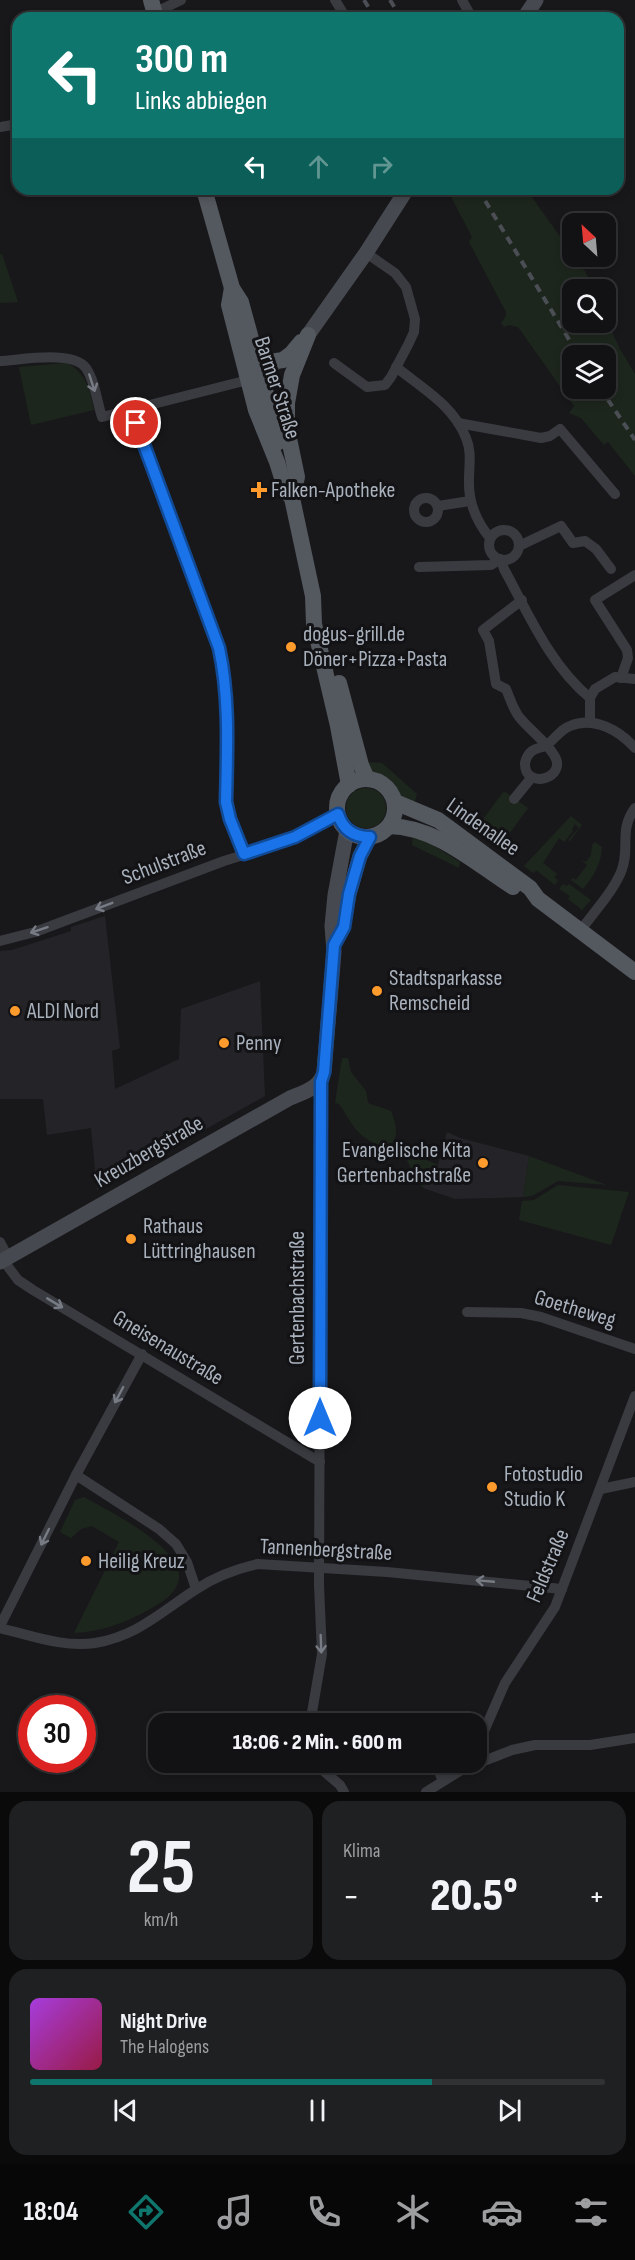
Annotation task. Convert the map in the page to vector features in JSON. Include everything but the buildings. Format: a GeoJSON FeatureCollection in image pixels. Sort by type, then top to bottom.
{"type":"FeatureCollection","features":[{"type":"Feature","properties":{"kind":"main road","name":"Barmer Straße"},"geometry":{"type":"LineString","coordinates":[[206,195],[232,288],[229,305],[293,493],[313,596],[314,624],[349,785]]}},
{"type":"Feature","properties":{"kind":"main road"},"geometry":{"type":"LineString","coordinates":[[254,378],[276,361],[283,360],[291,354],[308,335],[366,253],[403,195]]}},
{"type":"Feature","properties":{"kind":"main road"},"geometry":{"type":"LineString","coordinates":[[293,493],[297,477],[287,429],[286,409],[292,375],[308,335]]}},
{"type":"Feature","properties":{"kind":"main road"},"geometry":{"type":"LineString","coordinates":[[254,378],[278,377],[297,362]]}},
{"type":"Feature","properties":{"kind":"main road","name":"Barmer Straße"},"geometry":{"type":"LineString","coordinates":[[313,596],[324,621],[361,765],[367,779]]}},
{"type":"Feature","properties":{"kind":"main road"},"geometry":{"type":"LineString","coordinates":[[367,779],[383,784],[395,802],[393,819],[389,826],[384,831],[370,837],[362,837],[347,830],[338,814],[340,796],[349,785],[367,779]]}},
{"type":"Feature","properties":{"kind":"main road","name":"Lindenallee"},"geometry":{"type":"LineString","coordinates":[[395,802],[438,820],[530,888],[538,899],[635,972]]}},
{"type":"Feature","properties":{"kind":"main road","name":"Lindenallee"},"geometry":{"type":"LineString","coordinates":[[389,826],[411,828],[429,834],[524,894],[538,899]]}},
{"type":"Feature","properties":{"kind":"main road","name":"Gertenbachstraße"},"geometry":{"type":"LineString","coordinates":[[321,1082],[324,1072],[334,945],[332,926],[335,895],[347,830]]}},
{"type":"Feature","properties":{"kind":"main road","name":"Gertenbachstraße"},"geometry":{"type":"LineString","coordinates":[[334,945],[344,927],[349,894],[360,856],[370,837]]}},
{"type":"Feature","properties":{"kind":"main road","name":"Kreuzbergstraße"},"geometry":{"type":"LineString","coordinates":[[4,1260],[321,1082]]}},
{"type":"Feature","properties":{"kind":"street"},"geometry":{"type":"LineString","coordinates":[[154,10],[181,0]]}},
{"type":"Feature","properties":{"kind":"street"},"geometry":{"type":"LineString","coordinates":[[334,363],[367,387],[385,385],[391,378],[414,332],[415,319],[406,287],[395,273],[366,253]]}},
{"type":"Feature","properties":{"kind":"street"},"geometry":{"type":"LineString","coordinates":[[0,361],[57,357],[80,362],[91,377],[102,417],[254,378]]}},
{"type":"Feature","properties":{"kind":"street"},"geometry":{"type":"LineString","coordinates":[[396,368],[444,404],[459,423],[469,446],[470,501],[476,517],[490,538]]}},
{"type":"Feature","properties":{"kind":"street"},"geometry":{"type":"LineString","coordinates":[[134,410],[136,423],[219,648],[227,696],[226,802],[244,854]]}},
{"type":"Feature","properties":{"kind":"street"},"geometry":{"type":"LineString","coordinates":[[459,423],[541,438],[550,436],[560,429],[615,494]]}},
{"type":"Feature","properties":{"kind":"street"},"geometry":{"type":"LineString","coordinates":[[438,506],[470,501]]}},
{"type":"Feature","properties":{"kind":"street"},"geometry":{"type":"LineString","coordinates":[[419,567],[491,565],[500,559],[513,557],[519,546],[561,526],[573,543],[585,541],[596,549],[611,569]]}},
{"type":"Feature","properties":{"kind":"street"},"geometry":{"type":"LineString","coordinates":[[519,546],[517,536],[508,530],[498,531],[490,538],[491,552],[500,559],[557,662],[574,685],[590,698]]}},
{"type":"Feature","properties":{"kind":"street"},"geometry":{"type":"LineString","coordinates":[[621,678],[628,658],[627,650],[595,600],[635,575]]}},
{"type":"Feature","properties":{"kind":"street"},"geometry":{"type":"LineString","coordinates":[[522,600],[483,630],[489,641],[496,684],[506,689],[518,716],[545,746],[555,756],[556,770],[546,779],[532,777],[527,772],[526,758],[530,752],[545,746],[557,733],[570,725],[590,723],[609,727],[630,736],[635,748]]}},
{"type":"Feature","properties":{"kind":"street"},"geometry":{"type":"LineString","coordinates":[[590,723],[590,698],[595,689],[615,677],[635,679]]}},
{"type":"Feature","properties":{"kind":"street"},"geometry":{"type":"LineString","coordinates":[[514,799],[532,777]]}},
{"type":"Feature","properties":{"kind":"street"},"geometry":{"type":"LineString","coordinates":[[580,931],[610,891],[621,872],[625,857],[624,832],[627,818],[635,808]]}},
{"type":"Feature","properties":{"kind":"street","name":"Schulstraße"},"geometry":{"type":"LineString","coordinates":[[0,941],[35,932],[295,837],[338,814]]}},
{"type":"Feature","properties":{"kind":"street","name":"Gertenbachstraße"},"geometry":{"type":"LineString","coordinates":[[312,1713],[322,1654],[321,1082]]}},
{"type":"Feature","properties":{"kind":"street","name":"Gneisenaustraße"},"geometry":{"type":"LineString","coordinates":[[0,1242],[4,1260],[18,1280],[320,1462]]}},
{"type":"Feature","properties":{"kind":"street","name":"Goetheweg"},"geometry":{"type":"LineString","coordinates":[[467,1312],[521,1313],[541,1317],[635,1349]]}},
{"type":"Feature","properties":{"kind":"street"},"geometry":{"type":"LineString","coordinates":[[0,1627],[76,1475],[142,1354]]}},
{"type":"Feature","properties":{"kind":"street","name":"Feldstraße"},"geometry":{"type":"LineString","coordinates":[[487,1724],[505,1683],[555,1607],[635,1396]]}},
{"type":"Feature","properties":{"kind":"street"},"geometry":{"type":"LineString","coordinates":[[76,1475],[159,1529],[176,1544],[187,1562],[196,1589]]}},
{"type":"Feature","properties":{"kind":"street"},"geometry":{"type":"LineString","coordinates":[[601,1489],[635,1482]]}},
{"type":"Feature","properties":{"kind":"street","name":"Tannenbergstraße"},"geometry":{"type":"LineString","coordinates":[[0,1627],[62,1643],[94,1643],[125,1634],[150,1623],[196,1589],[243,1567],[258,1564],[387,1572],[562,1589]]}},
{"type":"Feature","properties":{"kind":"street"},"geometry":{"type":"LineString","coordinates":[[426,1792],[463,1769],[512,1750],[535,1746],[590,1745],[635,1738]]}},
{"type":"Feature","properties":{"kind":"street"},"geometry":{"type":"LineString","coordinates":[[326,1773],[340,1785],[344,1792]]}},
{"type":"Feature","properties":{"kind":"street"},"geometry":{"type":"LineString","coordinates":[[440,1773],[443,1780]]}},
{"type":"Feature","properties":{"kind":"shaded area"},"geometry":{"type":"Polygon","coordinates":[[[450,195],[530,195],[562,239],[562,267],[580,267],[585,271],[589,279],[562,279],[562,333],[613,333],[635,374],[635,476],[608,442],[604,445],[581,418],[569,413],[574,406],[569,399],[616,399],[616,345],[562,345],[562,389],[518,327],[509,325],[504,327],[501,323],[506,312],[469,242],[472,237],[450,195]]]}},
{"type":"Feature","properties":{"kind":"shaded area"},"geometry":{"type":"Polygon","coordinates":[[[0,254],[2,254],[18,302],[0,303],[0,254]]]}},
{"type":"Feature","properties":{"kind":"shaded area"},"geometry":{"type":"Polygon","coordinates":[[[67,363],[83,377],[89,389],[94,410],[31,425],[19,367],[67,363]]]}},
{"type":"Feature","properties":{"kind":"shaded area"},"geometry":{"type":"Polygon","coordinates":[[[366,762],[382,763],[417,794],[413,807],[400,798],[389,782],[372,771],[366,762]]]}},
{"type":"Feature","properties":{"kind":"shaded area"},"geometry":{"type":"Polygon","coordinates":[[[366,788],[380,794],[386,808],[380,822],[366,828],[352,822],[346,808],[352,794],[366,788]]]}},
{"type":"Feature","properties":{"kind":"shaded area"},"geometry":{"type":"Polygon","coordinates":[[[504,791],[528,808],[499,848],[475,830],[504,791]]]}},
{"type":"Feature","properties":{"kind":"shaded area"},"geometry":{"type":"Polygon","coordinates":[[[571,816],[582,825],[570,841],[568,840],[579,828],[575,824],[573,831],[564,842],[559,838],[543,863],[557,874],[554,877],[558,880],[555,885],[536,870],[533,873],[524,866],[571,816]]]}},
{"type":"Feature","properties":{"kind":"shaded area"},"geometry":{"type":"Polygon","coordinates":[[[413,833],[460,862],[459,868],[412,845],[413,833]]]}},
{"type":"Feature","properties":{"kind":"shaded area"},"geometry":{"type":"Polygon","coordinates":[[[595,842],[602,847],[600,859],[594,874],[583,889],[571,880],[573,878],[576,880],[587,865],[581,860],[586,862],[595,842]]]}},
{"type":"Feature","properties":{"kind":"shaded area"},"geometry":{"type":"Polygon","coordinates":[[[563,884],[567,886],[569,884],[591,900],[582,910],[568,899],[570,896],[559,889],[563,884]]]}},
{"type":"Feature","properties":{"kind":"shaded area"},"geometry":{"type":"Polygon","coordinates":[[[105,916],[120,1048],[112,1051],[115,1089],[179,1059],[181,1009],[260,981],[265,1096],[97,1190],[91,1128],[47,1135],[43,1099],[0,1099],[0,951],[12,950],[71,931],[71,927],[105,916]]]}},
{"type":"Feature","properties":{"kind":"shaded area"},"geometry":{"type":"Polygon","coordinates":[[[342,1058],[348,1058],[351,1072],[366,1091],[368,1103],[391,1111],[396,1131],[393,1143],[383,1146],[361,1135],[339,1104],[335,1103],[342,1058]]]}},
{"type":"Feature","properties":{"kind":"shaded area","name":"Evangelische Kita Gertenbachstraße"},"geometry":{"type":"Polygon","coordinates":[[[447,1132],[460,1138],[529,1156],[523,1197],[455,1199],[423,1188],[438,1165],[447,1132]]]}},
{"type":"Feature","properties":{"kind":"shaded area"},"geometry":{"type":"Polygon","coordinates":[[[405,1155],[418,1156],[438,1165],[423,1188],[413,1174],[405,1155]]]}},
{"type":"Feature","properties":{"kind":"shaded area"},"geometry":{"type":"Polygon","coordinates":[[[529,1156],[607,1185],[558,1181],[532,1196],[523,1197],[529,1156]]]}},
{"type":"Feature","properties":{"kind":"shaded area"},"geometry":{"type":"Polygon","coordinates":[[[558,1185],[629,1192],[611,1245],[519,1220],[522,1201],[534,1200],[558,1185]]]}},
{"type":"Feature","properties":{"kind":"shaded area"},"geometry":{"type":"Polygon","coordinates":[[[84,1497],[125,1520],[156,1542],[169,1554],[177,1566],[179,1578],[178,1584],[168,1597],[139,1615],[103,1629],[74,1633],[119,1542],[92,1526],[81,1529],[71,1538],[60,1532],[75,1500],[84,1497]]]}},
{"type":"Feature","properties":{"kind":"railway"},"geometry":{"type":"LineString","coordinates":[[364,0],[371,12]]}},
{"type":"Feature","properties":{"kind":"railway"},"geometry":{"type":"LineString","coordinates":[[390,0],[397,12]]}},
{"type":"Feature","properties":{"kind":"railway"},"geometry":{"type":"LineString","coordinates":[[482,195],[572,345]]}},
{"type":"Feature","properties":{"kind":"railway"},"geometry":{"type":"LineString","coordinates":[[607,399],[635,440]]}},
{"type":"Feature","properties":{"kind":"place","name":"Falken-Apotheke"},"geometry":{"type":"Point","coordinates":[259,490]}},
{"type":"Feature","properties":{"kind":"place","name":"dogus-grill.de Döner+Pizza+Pasta"},"geometry":{"type":"Point","coordinates":[291,647]}},
{"type":"Feature","properties":{"kind":"place","name":"Stadtsparkasse Remscheid"},"geometry":{"type":"Point","coordinates":[377,991]}},
{"type":"Feature","properties":{"kind":"place","name":"ALDI Nord"},"geometry":{"type":"Point","coordinates":[15,1011]}},
{"type":"Feature","properties":{"kind":"place","name":"Penny"},"geometry":{"type":"Point","coordinates":[224,1043]}},
{"type":"Feature","properties":{"kind":"place","name":"Evangelische Kita Gertenbachstraße"},"geometry":{"type":"Point","coordinates":[483,1163]}},
{"type":"Feature","properties":{"kind":"place","name":"Rathaus Lüttringhausen"},"geometry":{"type":"Point","coordinates":[131,1239]}},
{"type":"Feature","properties":{"kind":"place","name":"Fotostudio Studio K"},"geometry":{"type":"Point","coordinates":[492,1487]}},
{"type":"Feature","properties":{"kind":"place","name":"Heilig Kreuz"},"geometry":{"type":"Point","coordinates":[86,1561]}},
{"type":"Feature","properties":{"kind":"route"},"geometry":{"type":"LineString","coordinates":[[136,423],[219,648],[227,696],[226,802],[244,854],[282,843],[338,814],[347,830],[362,837],[370,837],[360,856],[349,894],[344,927],[334,945],[324,1072],[321,1082],[320,1418]]}}]}
